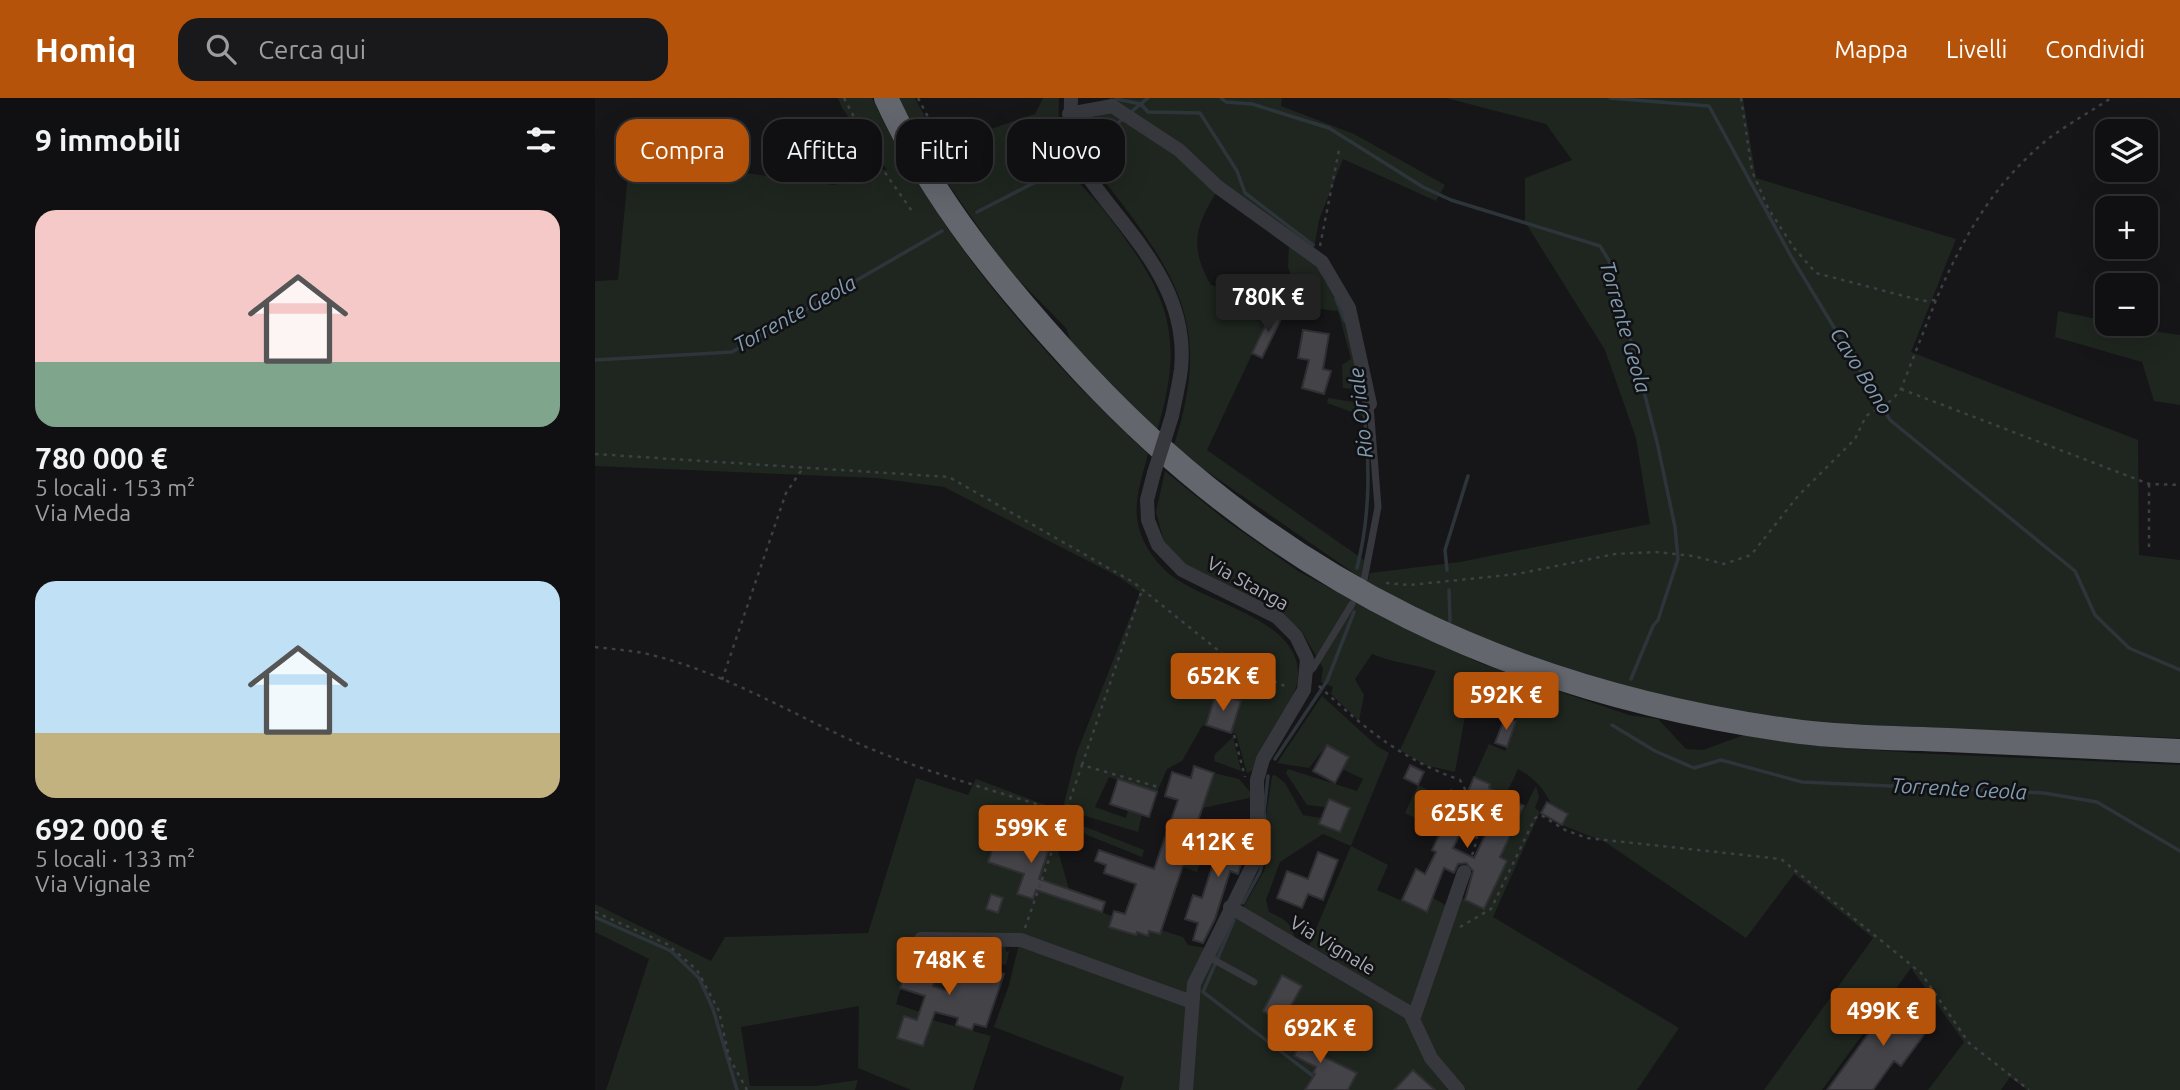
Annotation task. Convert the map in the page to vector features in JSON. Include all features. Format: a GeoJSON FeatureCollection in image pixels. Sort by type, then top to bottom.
{"type":"FeatureCollection","features":[{"type":"Feature","properties":{"kind":"highway"},"geometry":{"type":"LineString","coordinates":[[885,98],[901,131],[955,219],[1033,318],[1131,423],[1268,535],[1396,613],[1480,652],[1604,694],[1705,717],[1805,732],[2180,751]]}},
{"type":"Feature","properties":{"kind":"street","name":"Via Stanga"},"geometry":{"type":"LineString","coordinates":[[1071,98],[1070,141],[1076,159],[1163,276],[1177,322],[1181,367],[1172,416],[1147,500],[1148,520],[1158,545],[1182,570],[1277,617],[1296,636],[1307,659],[1302,693],[1263,760],[1256,796],[1257,856],[1230,907],[1213,958],[1194,984],[1186,1090]]}},
{"type":"Feature","properties":{"kind":"street"},"geometry":{"type":"LineString","coordinates":[[1069,114],[1118,109],[1179,150],[1218,187],[1318,259],[1349,308],[1360,346],[1370,404]]}},
{"type":"Feature","properties":{"kind":"street"},"geometry":{"type":"LineString","coordinates":[[1413,1020],[1464,872]]}},
{"type":"Feature","properties":{"kind":"street","name":"Via Vignale"},"geometry":{"type":"LineString","coordinates":[[1230,907],[1410,1013],[1431,1058],[1458,1090]]}},
{"type":"Feature","properties":{"kind":"street"},"geometry":{"type":"LineString","coordinates":[[921,939],[1020,940],[1192,1002]]}},
{"type":"Feature","properties":{"kind":"lane"},"geometry":{"type":"LineString","coordinates":[[1364,577],[1378,507],[1370,404]]}},
{"type":"Feature","properties":{"kind":"lane"},"geometry":{"type":"LineString","coordinates":[[1305,675],[1313,668],[1352,604]]}},
{"type":"Feature","properties":{"kind":"lane"},"geometry":{"type":"LineString","coordinates":[[1213,958],[1254,982]]}},
{"type":"Feature","properties":{"kind":"path"},"geometry":{"type":"LineString","coordinates":[[844,98],[879,164],[914,214]]}},
{"type":"Feature","properties":{"kind":"path"},"geometry":{"type":"LineString","coordinates":[[918,98],[929,119]]}},
{"type":"Feature","properties":{"kind":"path"},"geometry":{"type":"LineString","coordinates":[[1741,98],[1752,171],[1768,208],[1794,248],[1816,274],[1923,301],[1936,300]]}},
{"type":"Feature","properties":{"kind":"path"},"geometry":{"type":"LineString","coordinates":[[1364,577],[1382,583],[1410,585],[1517,575],[1615,554],[1656,552],[1693,556],[1724,564],[1751,555],[1798,496],[1854,439],[1866,416],[1889,401],[1901,389],[1936,300],[1971,226],[1998,187],[2050,137],[2111,98]]}},
{"type":"Feature","properties":{"kind":"path"},"geometry":{"type":"LineString","coordinates":[[1318,259],[1339,150]]}},
{"type":"Feature","properties":{"kind":"path"},"geometry":{"type":"LineString","coordinates":[[1901,389],[2149,484],[2180,485]]}},
{"type":"Feature","properties":{"kind":"path"},"geometry":{"type":"LineString","coordinates":[[595,454],[949,477],[1142,589],[1234,663],[1302,693]]}},
{"type":"Feature","properties":{"kind":"path"},"geometry":{"type":"LineString","coordinates":[[722,680],[786,494],[803,467]]}},
{"type":"Feature","properties":{"kind":"path"},"geometry":{"type":"LineString","coordinates":[[2149,484],[2149,550]]}},
{"type":"Feature","properties":{"kind":"path"},"geometry":{"type":"LineString","coordinates":[[1020,940],[1142,589]]}},
{"type":"Feature","properties":{"kind":"path"},"geometry":{"type":"LineString","coordinates":[[595,647],[643,653],[722,680],[890,756],[928,771],[1046,807],[1063,816]]}},
{"type":"Feature","properties":{"kind":"path"},"geometry":{"type":"LineString","coordinates":[[1327,686],[1322,689],[1379,740],[1423,766],[1460,780],[1475,806],[1478,840],[1472,855]]}},
{"type":"Feature","properties":{"kind":"path"},"geometry":{"type":"LineString","coordinates":[[1234,735],[1246,780]]}},
{"type":"Feature","properties":{"kind":"path"},"geometry":{"type":"LineString","coordinates":[[1082,765],[1159,787]]}},
{"type":"Feature","properties":{"kind":"path"},"geometry":{"type":"LineString","coordinates":[[1442,936],[1489,912],[1535,818],[1541,815],[1565,830],[1587,838],[1781,859],[1921,973],[1969,1042],[2029,1090]]}},
{"type":"Feature","properties":{"kind":"path"},"geometry":{"type":"LineString","coordinates":[[595,912],[667,944],[697,970],[719,1011],[729,1057],[747,1090]]}},
{"type":"Feature","properties":{"kind":"shaded area"},"geometry":{"type":"Polygon","coordinates":[[[838,98],[872,98],[896,144],[896,182],[918,182],[959,244],[1030,333],[1107,415],[1148,454],[1137,509],[1139,528],[1146,546],[1167,572],[1184,584],[1255,618],[1291,648],[1298,669],[1294,694],[1253,770],[1247,773],[1236,734],[1231,733],[1241,701],[1216,693],[1206,725],[1202,726],[1182,761],[1167,769],[1157,792],[1109,777],[1095,807],[1126,818],[1128,810],[1142,815],[1138,832],[1069,811],[1068,820],[1144,850],[1142,857],[1065,826],[1058,851],[1069,889],[1050,883],[1046,893],[1112,916],[1109,927],[1148,936],[1149,931],[1159,934],[1161,930],[1183,937],[1188,945],[1206,948],[1187,998],[1018,938],[910,944],[910,960],[896,1004],[920,1012],[913,1033],[897,1038],[923,1046],[932,1020],[991,1036],[973,1090],[911,1090],[858,1068],[859,1006],[741,1027],[750,1086],[815,1086],[858,1080],[855,1090],[606,1090],[649,959],[595,932],[595,904],[711,961],[725,937],[868,933],[916,778],[968,795],[976,779],[1062,811],[1077,752],[1140,592],[1119,577],[944,487],[876,478],[595,466],[595,281],[618,280],[627,182],[749,182],[749,174],[763,175],[763,182],[835,185],[836,182],[882,182],[882,170],[887,170],[882,163],[882,119],[850,119],[838,98]]]}},
{"type":"Feature","properties":{"kind":"shaded area"},"geometry":{"type":"Polygon","coordinates":[[[898,98],[915,98],[926,119],[909,119],[898,98]]]}},
{"type":"Feature","properties":{"kind":"shaded area"},"geometry":{"type":"Polygon","coordinates":[[[1043,98],[1059,98],[1059,119],[1020,119],[1035,114],[1043,98]]]}},
{"type":"Feature","properties":{"kind":"shaded area"},"geometry":{"type":"Polygon","coordinates":[[[1110,98],[1282,98],[1281,106],[1354,134],[1445,185],[1436,201],[1343,159],[1319,220],[1313,254],[1343,308],[1364,390],[1343,388],[1342,365],[1351,359],[1338,311],[1301,307],[1288,267],[1289,243],[1217,191],[1197,237],[1200,259],[1211,285],[1277,301],[1207,450],[1364,560],[1361,578],[1173,448],[1184,407],[1189,372],[1189,340],[1173,282],[1137,224],[1105,182],[1125,182],[1125,119],[1088,119],[1113,111],[1110,98]]]}},
{"type":"Feature","properties":{"kind":"shaded area"},"geometry":{"type":"Polygon","coordinates":[[[1446,98],[1743,98],[1756,178],[1956,239],[1911,352],[2138,440],[2139,555],[2180,560],[2180,738],[1807,725],[1606,687],[1480,638],[1367,584],[1370,573],[1460,562],[1650,524],[1636,438],[1605,350],[1525,222],[1525,178],[1572,160],[1546,124],[1446,98]]]}},
{"type":"Feature","properties":{"kind":"shaded area"},"geometry":{"type":"Polygon","coordinates":[[[1007,123],[1007,182],[1080,182],[1124,237],[1156,288],[1170,339],[1170,367],[1156,434],[1074,350],[1066,328],[1007,268],[947,182],[993,182],[993,128],[1007,123]]]}},
{"type":"Feature","properties":{"kind":"shaded area"},"geometry":{"type":"Polygon","coordinates":[[[2058,311],[2095,319],[2095,336],[2158,336],[2158,332],[2180,335],[2180,405],[2154,401],[2142,362],[2055,337],[2058,311]]]}},
{"type":"Feature","properties":{"kind":"shaded area"},"geometry":{"type":"Polygon","coordinates":[[[1328,398],[1367,404],[1368,418],[1327,403],[1328,398]]]}},
{"type":"Feature","properties":{"kind":"shaded area"},"geometry":{"type":"Polygon","coordinates":[[[1165,471],[1224,519],[1298,571],[1402,627],[1480,663],[1629,715],[1658,719],[1686,749],[1703,750],[1744,735],[1805,745],[1914,753],[2180,765],[2180,1090],[2027,1090],[2010,1077],[2001,1090],[1928,1090],[1964,1042],[1911,968],[1822,1090],[1764,1090],[1873,938],[1794,874],[1746,938],[1605,842],[1562,825],[1540,786],[1518,769],[1505,797],[1488,790],[1490,784],[1474,777],[1489,744],[1505,751],[1519,710],[1469,694],[1455,772],[1425,765],[1400,750],[1436,671],[1372,654],[1355,679],[1364,695],[1359,721],[1331,694],[1333,687],[1321,682],[1323,668],[1301,630],[1286,618],[1183,566],[1165,546],[1156,512],[1165,471]]]}},
{"type":"Feature","properties":{"kind":"shaded area"},"geometry":{"type":"Polygon","coordinates":[[[1322,696],[1377,746],[1389,753],[1351,846],[1323,834],[1280,862],[1266,900],[1269,912],[1290,926],[1295,942],[1241,911],[1264,871],[1270,849],[1266,816],[1272,776],[1275,775],[1285,783],[1303,815],[1321,818],[1319,824],[1340,832],[1350,808],[1329,799],[1325,807],[1307,805],[1286,773],[1288,769],[1357,791],[1363,779],[1342,769],[1349,757],[1327,745],[1309,768],[1277,763],[1322,696]]]}},
{"type":"Feature","properties":{"kind":"shaded area"},"geometry":{"type":"Polygon","coordinates":[[[1233,737],[1241,771],[1214,761],[1215,754],[1233,737]]]}},
{"type":"Feature","properties":{"kind":"shaded area"},"geometry":{"type":"Polygon","coordinates":[[[1214,773],[1239,779],[1251,793],[1249,798],[1203,808],[1214,773]]]}},
{"type":"Feature","properties":{"kind":"shaded area"},"geometry":{"type":"Polygon","coordinates":[[[1418,785],[1447,799],[1433,827],[1405,813],[1418,785]]]}},
{"type":"Feature","properties":{"kind":"shaded area"},"geometry":{"type":"Polygon","coordinates":[[[1536,786],[1539,797],[1535,808],[1540,812],[1493,917],[1679,1028],[1637,1090],[1466,1090],[1438,1057],[1418,1019],[1462,898],[1484,909],[1507,861],[1500,857],[1536,786]]]}},
{"type":"Feature","properties":{"kind":"shaded area"},"geometry":{"type":"Polygon","coordinates":[[[1200,819],[1215,822],[1197,872],[1183,867],[1200,819]]]}},
{"type":"Feature","properties":{"kind":"shaded area"},"geometry":{"type":"Polygon","coordinates":[[[1351,846],[1388,865],[1377,890],[1426,911],[1433,898],[1449,907],[1413,1008],[1307,950],[1351,846]]]}},
{"type":"Feature","properties":{"kind":"shaded area"},"geometry":{"type":"Polygon","coordinates":[[[1237,916],[1406,1015],[1453,1090],[1192,1090],[1198,992],[1229,918],[1237,916]]]}},
{"type":"Feature","properties":{"kind":"shaded area"},"geometry":{"type":"Polygon","coordinates":[[[1020,940],[1187,1001],[1181,1090],[1120,1090],[1124,1077],[994,1027],[1009,985],[1020,940]]]}},
{"type":"Feature","properties":{"kind":"shaded area"},"geometry":{"type":"Polygon","coordinates":[[[969,944],[1005,944],[1006,952],[1009,951],[1006,965],[963,954],[969,944]]]}},
{"type":"Feature","properties":{"kind":"shaded area"},"geometry":{"type":"Polygon","coordinates":[[[959,945],[942,989],[933,986],[925,960],[927,948],[959,945]]]}},
{"type":"Feature","properties":{"kind":"building"},"geometry":{"type":"Polygon","coordinates":[[[1273,310],[1283,315],[1262,358],[1252,353],[1273,310]]]}},
{"type":"Feature","properties":{"kind":"building"},"geometry":{"type":"Polygon","coordinates":[[[1303,330],[1329,334],[1323,369],[1331,371],[1324,394],[1302,388],[1309,360],[1298,358],[1303,330]]]}},
{"type":"Feature","properties":{"kind":"building"},"geometry":{"type":"Polygon","coordinates":[[[1216,693],[1241,701],[1231,733],[1206,725],[1216,693]]]}},
{"type":"Feature","properties":{"kind":"building"},"geometry":{"type":"Polygon","coordinates":[[[1505,717],[1516,721],[1507,747],[1495,743],[1505,717]]]}},
{"type":"Feature","properties":{"kind":"building"},"geometry":{"type":"Polygon","coordinates":[[[1327,745],[1349,757],[1335,783],[1313,771],[1327,745]]]}},
{"type":"Feature","properties":{"kind":"building"},"geometry":{"type":"Polygon","coordinates":[[[1410,765],[1424,772],[1418,785],[1404,778],[1410,765]]]}},
{"type":"Feature","properties":{"kind":"building"},"geometry":{"type":"Polygon","coordinates":[[[1194,766],[1214,773],[1160,934],[1149,931],[1148,936],[1137,932],[1136,935],[1109,927],[1114,911],[1125,914],[1136,884],[1104,873],[1106,865],[1095,861],[1099,850],[1154,869],[1178,800],[1165,796],[1172,772],[1191,778],[1194,766]]]}},
{"type":"Feature","properties":{"kind":"building"},"geometry":{"type":"Polygon","coordinates":[[[1474,777],[1524,806],[1500,857],[1507,861],[1484,909],[1465,900],[1473,871],[1466,863],[1458,864],[1454,873],[1444,868],[1427,912],[1402,900],[1416,869],[1425,874],[1436,852],[1432,850],[1441,831],[1433,827],[1451,790],[1467,797],[1452,827],[1461,832],[1453,848],[1474,858],[1500,805],[1468,791],[1474,777]]]}},
{"type":"Feature","properties":{"kind":"building"},"geometry":{"type":"Polygon","coordinates":[[[1118,779],[1157,792],[1149,817],[1110,804],[1118,779]]]}},
{"type":"Feature","properties":{"kind":"building"},"geometry":{"type":"Polygon","coordinates":[[[1329,799],[1350,808],[1340,832],[1319,824],[1329,799]]]}},
{"type":"Feature","properties":{"kind":"building"},"geometry":{"type":"Polygon","coordinates":[[[1547,802],[1568,814],[1562,825],[1541,813],[1547,802]]]}},
{"type":"Feature","properties":{"kind":"building"},"geometry":{"type":"Polygon","coordinates":[[[1002,820],[1031,829],[1028,838],[1050,845],[1039,879],[1105,902],[1102,912],[1036,890],[1033,899],[1017,894],[1024,874],[988,862],[1002,820]]]}},
{"type":"Feature","properties":{"kind":"building"},"geometry":{"type":"Polygon","coordinates":[[[1227,820],[1244,825],[1242,829],[1247,831],[1247,846],[1238,874],[1230,871],[1215,919],[1203,943],[1193,940],[1198,923],[1185,919],[1193,895],[1202,898],[1227,820]]]}},
{"type":"Feature","properties":{"kind":"building"},"geometry":{"type":"Polygon","coordinates":[[[1318,852],[1338,860],[1323,900],[1308,894],[1302,908],[1277,898],[1287,871],[1308,879],[1318,852]]]}},
{"type":"Feature","properties":{"kind":"building"},"geometry":{"type":"Polygon","coordinates":[[[991,894],[1003,898],[998,913],[986,909],[991,894]]]}},
{"type":"Feature","properties":{"kind":"building"},"geometry":{"type":"Polygon","coordinates":[[[916,957],[940,965],[933,986],[951,992],[962,960],[1004,974],[986,1027],[974,1024],[972,1030],[956,1025],[958,1018],[935,1012],[923,1046],[897,1038],[904,1016],[917,1020],[925,996],[900,988],[910,960],[915,961],[916,957]]]}},
{"type":"Feature","properties":{"kind":"building"},"geometry":{"type":"Polygon","coordinates":[[[1282,975],[1302,986],[1282,1022],[1263,1011],[1282,975]]]}},
{"type":"Feature","properties":{"kind":"building"},"geometry":{"type":"Polygon","coordinates":[[[1895,997],[1932,1024],[1901,1066],[1894,1061],[1873,1090],[1827,1090],[1895,997]]]}},
{"type":"Feature","properties":{"kind":"building"},"geometry":{"type":"Polygon","coordinates":[[[1287,1027],[1311,1039],[1306,1048],[1357,1073],[1348,1090],[1305,1090],[1315,1074],[1313,1073],[1316,1067],[1294,1056],[1297,1049],[1281,1041],[1287,1027]]]}},
{"type":"Feature","properties":{"kind":"building"},"geometry":{"type":"Polygon","coordinates":[[[1413,1070],[1435,1090],[1394,1090],[1413,1070]]]}},
{"type":"Feature","properties":{"kind":"waterway","name":"Rio Oriale"},"geometry":{"type":"LineString","coordinates":[[1131,112],[1148,98]]}},
{"type":"Feature","properties":{"kind":"waterway","name":"Torrente Geola"},"geometry":{"type":"LineString","coordinates":[[1221,98],[1226,102],[1252,104],[1329,128],[1423,187],[1451,200],[1600,246],[1611,264],[1657,442],[1675,527],[1678,559],[1658,620],[1631,679]]}},
{"type":"Feature","properties":{"kind":"waterway","name":"Cavo Bono"},"geometry":{"type":"LineString","coordinates":[[1610,98],[1709,106],[1792,258],[1890,420],[2075,571],[2095,615],[2129,648],[2180,670]]}},
{"type":"Feature","properties":{"kind":"waterway","name":"Rio Oriale"},"geometry":{"type":"LineString","coordinates":[[1116,99],[1141,104],[1148,112],[1200,113],[1237,171],[1245,193],[1313,245]]}},
{"type":"Feature","properties":{"kind":"waterway","name":"Torrente Geola"},"geometry":{"type":"LineString","coordinates":[[977,212],[1036,182]]}},
{"type":"Feature","properties":{"kind":"waterway","name":"Torrente Geola"},"geometry":{"type":"LineString","coordinates":[[595,360],[732,352],[942,231]]}},
{"type":"Feature","properties":{"kind":"waterway","name":"Rio Oriale"},"geometry":{"type":"LineString","coordinates":[[1336,299],[1345,321]]}},
{"type":"Feature","properties":{"kind":"waterway","name":"Rio Oriale"},"geometry":{"type":"LineString","coordinates":[[1357,568],[1365,527],[1368,486],[1363,404]]}},
{"type":"Feature","properties":{"kind":"waterway"},"geometry":{"type":"LineString","coordinates":[[1447,570],[1445,550],[1468,476]]}},
{"type":"Feature","properties":{"kind":"waterway"},"geometry":{"type":"LineString","coordinates":[[1449,590],[1450,621]]}},
{"type":"Feature","properties":{"kind":"waterway","name":"Rio Oriale"},"geometry":{"type":"LineString","coordinates":[[1275,759],[1327,681],[1354,612]]}},
{"type":"Feature","properties":{"kind":"waterway","name":"Torrente Geola"},"geometry":{"type":"LineString","coordinates":[[1612,725],[1655,751],[1694,768],[1721,760],[1802,782],[2044,793],[2097,802],[2180,851]]}},
{"type":"Feature","properties":{"kind":"waterway","name":"Rio Oriale"},"geometry":{"type":"LineString","coordinates":[[1243,903],[1260,872],[1267,844],[1264,811],[1268,776]]}},
{"type":"Feature","properties":{"kind":"waterway"},"geometry":{"type":"LineString","coordinates":[[595,917],[671,951],[699,978],[713,1009],[737,1090]]}},
{"type":"Feature","properties":{"kind":"waterway","name":"Rio Oriale"},"geometry":{"type":"LineString","coordinates":[[1234,920],[1203,992],[1317,1079]]}}]}
